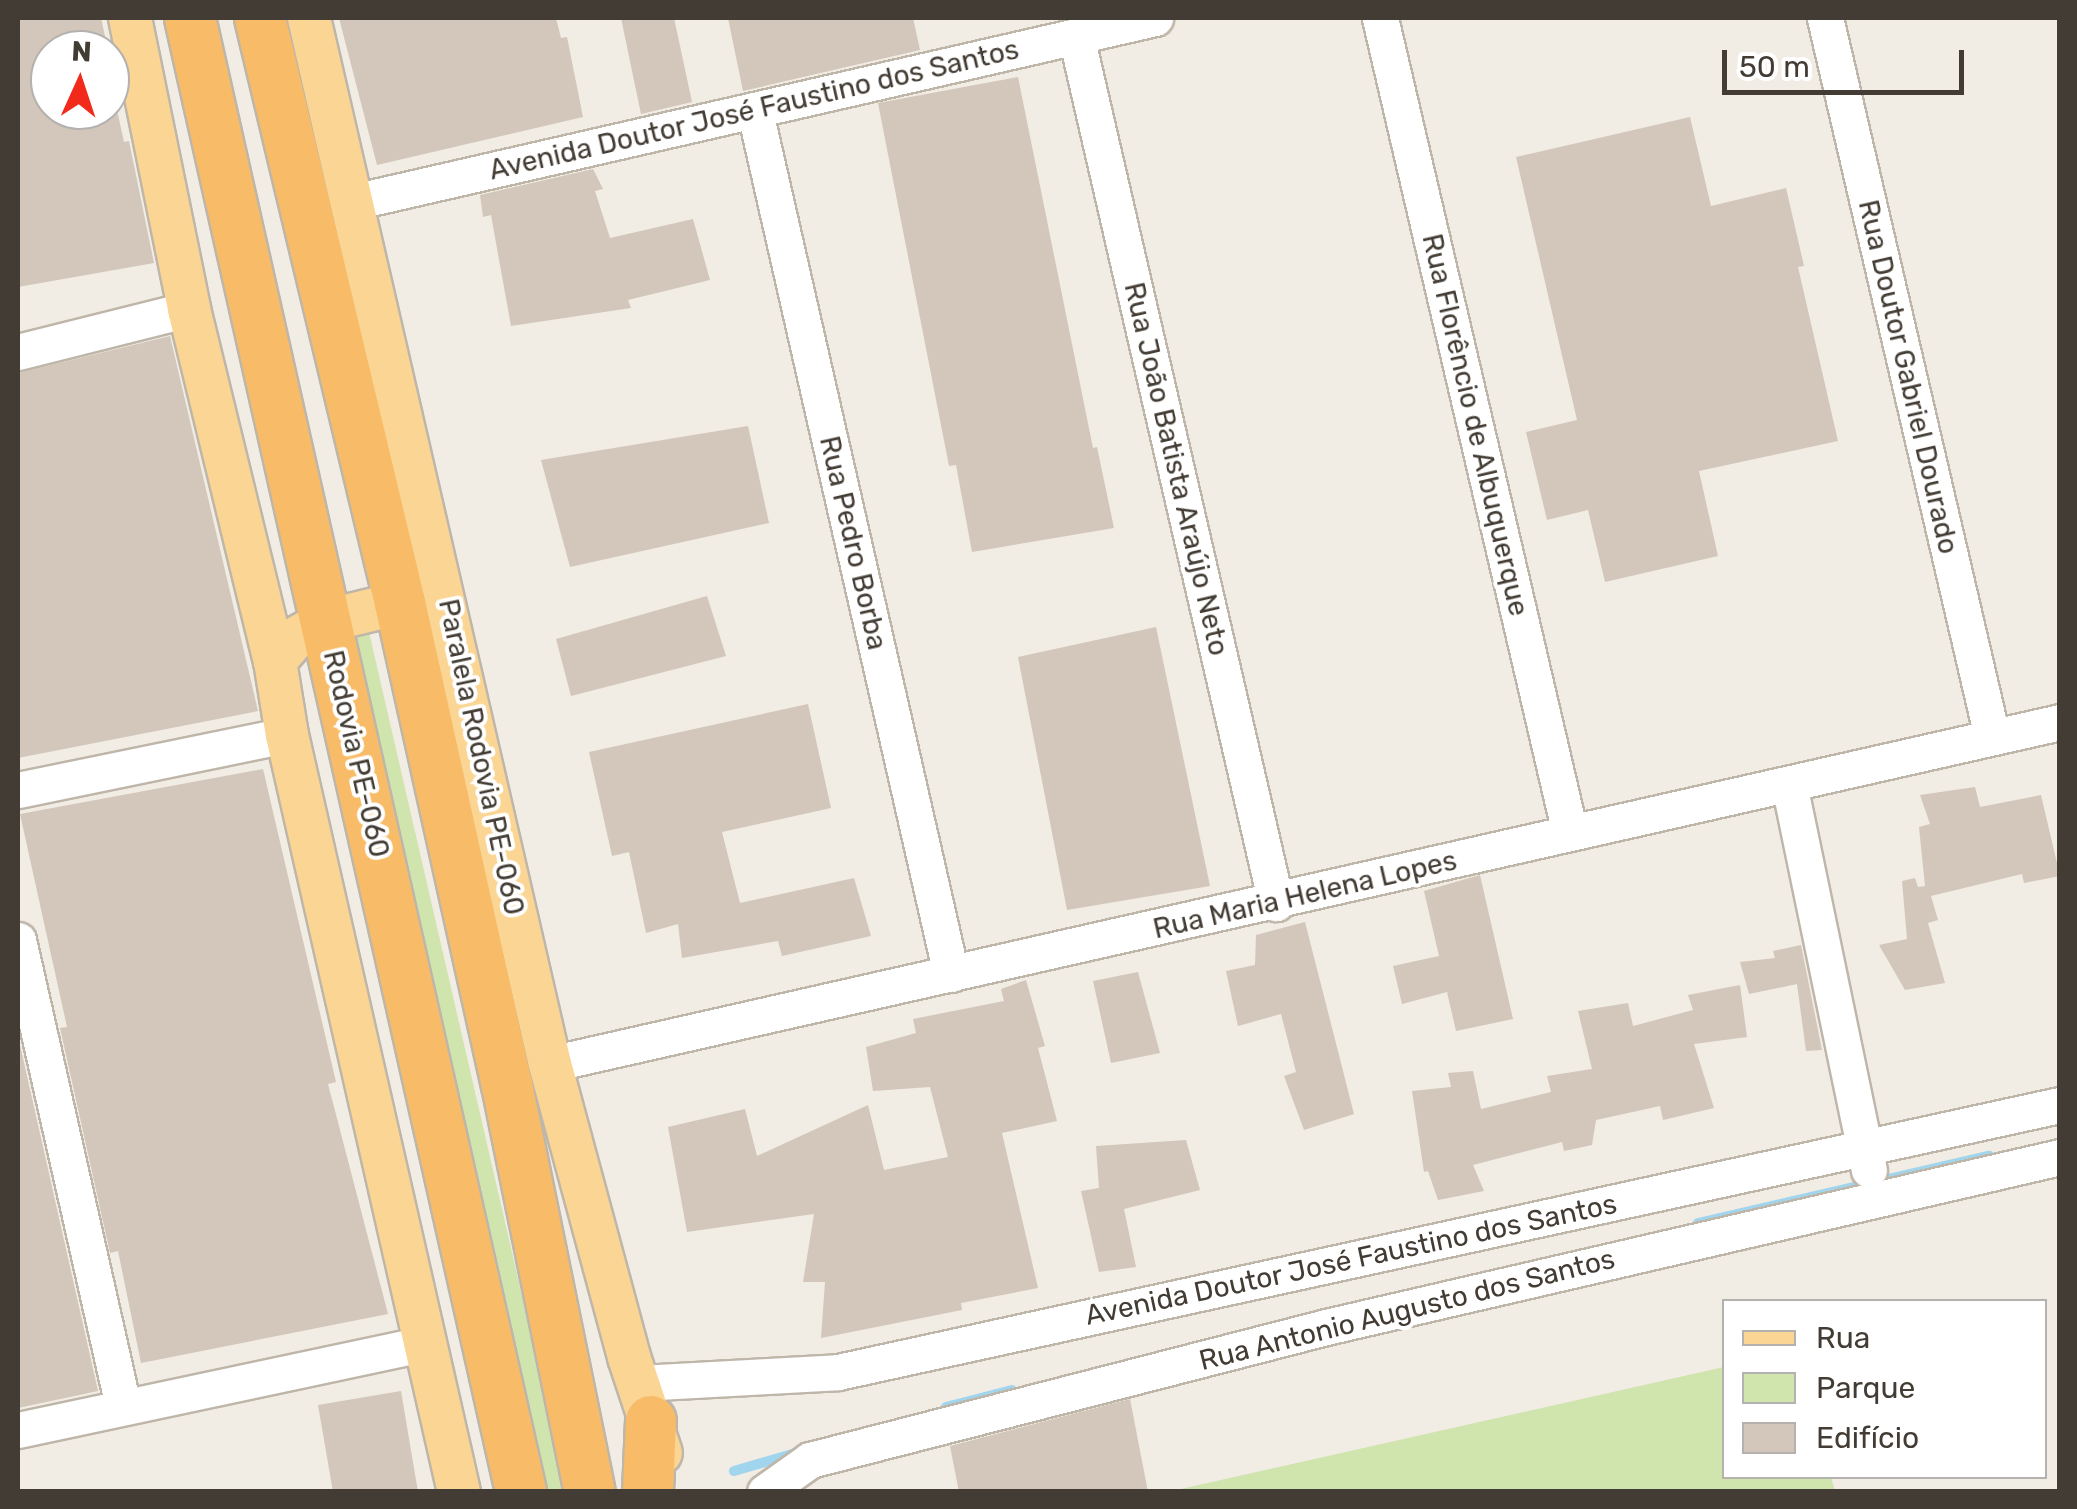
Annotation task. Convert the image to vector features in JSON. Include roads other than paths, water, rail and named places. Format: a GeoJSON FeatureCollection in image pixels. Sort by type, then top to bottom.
{"type":"FeatureCollection","features":[{"type":"Feature","properties":{"kind":"highway","name":"Rodovia PE-060"},"geometry":{"type":"LineString","coordinates":[[190,18],[521,1492]]}},
{"type":"Feature","properties":{"kind":"highway"},"geometry":{"type":"LineString","coordinates":[[260,18],[400,603],[507,1085],[590,1492]]}},
{"type":"Feature","properties":{"kind":"highway"},"geometry":{"type":"LineString","coordinates":[[644,1402],[648,1492]]}},
{"type":"Feature","properties":{"kind":"main road"},"geometry":{"type":"LineString","coordinates":[[130,18],[190,309],[276,661],[286,735],[458,1492]]}},
{"type":"Feature","properties":{"kind":"main road","name":"Paralela Rodovia PE-060"},"geometry":{"type":"LineString","coordinates":[[309,18],[452,624],[550,1064],[672,1492]]}},
{"type":"Feature","properties":{"kind":"main road"},"geometry":{"type":"LineString","coordinates":[[276,661],[294,639],[326,620],[400,603],[452,624]]}},
{"type":"Feature","properties":{"kind":"street","name":"Avenida Doutor José Faustino dos Santos"},"geometry":{"type":"LineString","coordinates":[[352,202],[1155,18]]}},
{"type":"Feature","properties":{"kind":"street","name":"Rua Florêncio de Albuquerque"},"geometry":{"type":"LineString","coordinates":[[1380,18],[1570,833]]}},
{"type":"Feature","properties":{"kind":"street","name":"Rua Doutor Gabriel Dourado"},"geometry":{"type":"LineString","coordinates":[[1825,18],[1992,738]]}},
{"type":"Feature","properties":{"kind":"street","name":"Rua João Batista Araújo Neto"},"geometry":{"type":"LineString","coordinates":[[1076,36],[1276,903]]}},
{"type":"Feature","properties":{"kind":"street","name":"Rua Pedro Borba"},"geometry":{"type":"LineString","coordinates":[[754,112],[951,974]]}},
{"type":"Feature","properties":{"kind":"street"},"geometry":{"type":"LineString","coordinates":[[18,352],[190,309]]}},
{"type":"Feature","properties":{"kind":"street","name":"Rua Maria Helena Lopes"},"geometry":{"type":"LineString","coordinates":[[550,1064],[1276,903],[2060,722]]}},
{"type":"Feature","properties":{"kind":"street"},"geometry":{"type":"LineString","coordinates":[[18,790],[286,735]]}},
{"type":"Feature","properties":{"kind":"street"},"geometry":{"type":"LineString","coordinates":[[1790,784],[1870,1173]]}},
{"type":"Feature","properties":{"kind":"street"},"geometry":{"type":"LineString","coordinates":[[18,940],[123,1406]]}},
{"type":"Feature","properties":{"kind":"street","name":"Avenida Doutor José Faustino dos Santos"},"geometry":{"type":"LineString","coordinates":[[644,1402],[838,1372],[1870,1173],[2060,1105]]}},
{"type":"Feature","properties":{"kind":"street","name":"Rua Antonio Augusto dos Santos"},"geometry":{"type":"LineString","coordinates":[[765,1492],[810,1460],[1326,1327],[1870,1173],[2060,1157]]}},
{"type":"Feature","properties":{"kind":"street"},"geometry":{"type":"LineString","coordinates":[[18,1430],[422,1344]]}},
{"type":"Feature","properties":{"kind":"waterway"},"geometry":{"type":"LineString","coordinates":[[1698,1223],[1989,1156]]}},
{"type":"Feature","properties":{"kind":"waterway"},"geometry":{"type":"LineString","coordinates":[[946,1407],[1012,1390]]}},
{"type":"Feature","properties":{"kind":"waterway"},"geometry":{"type":"LineString","coordinates":[[734,1471],[796,1453]]}}]}
